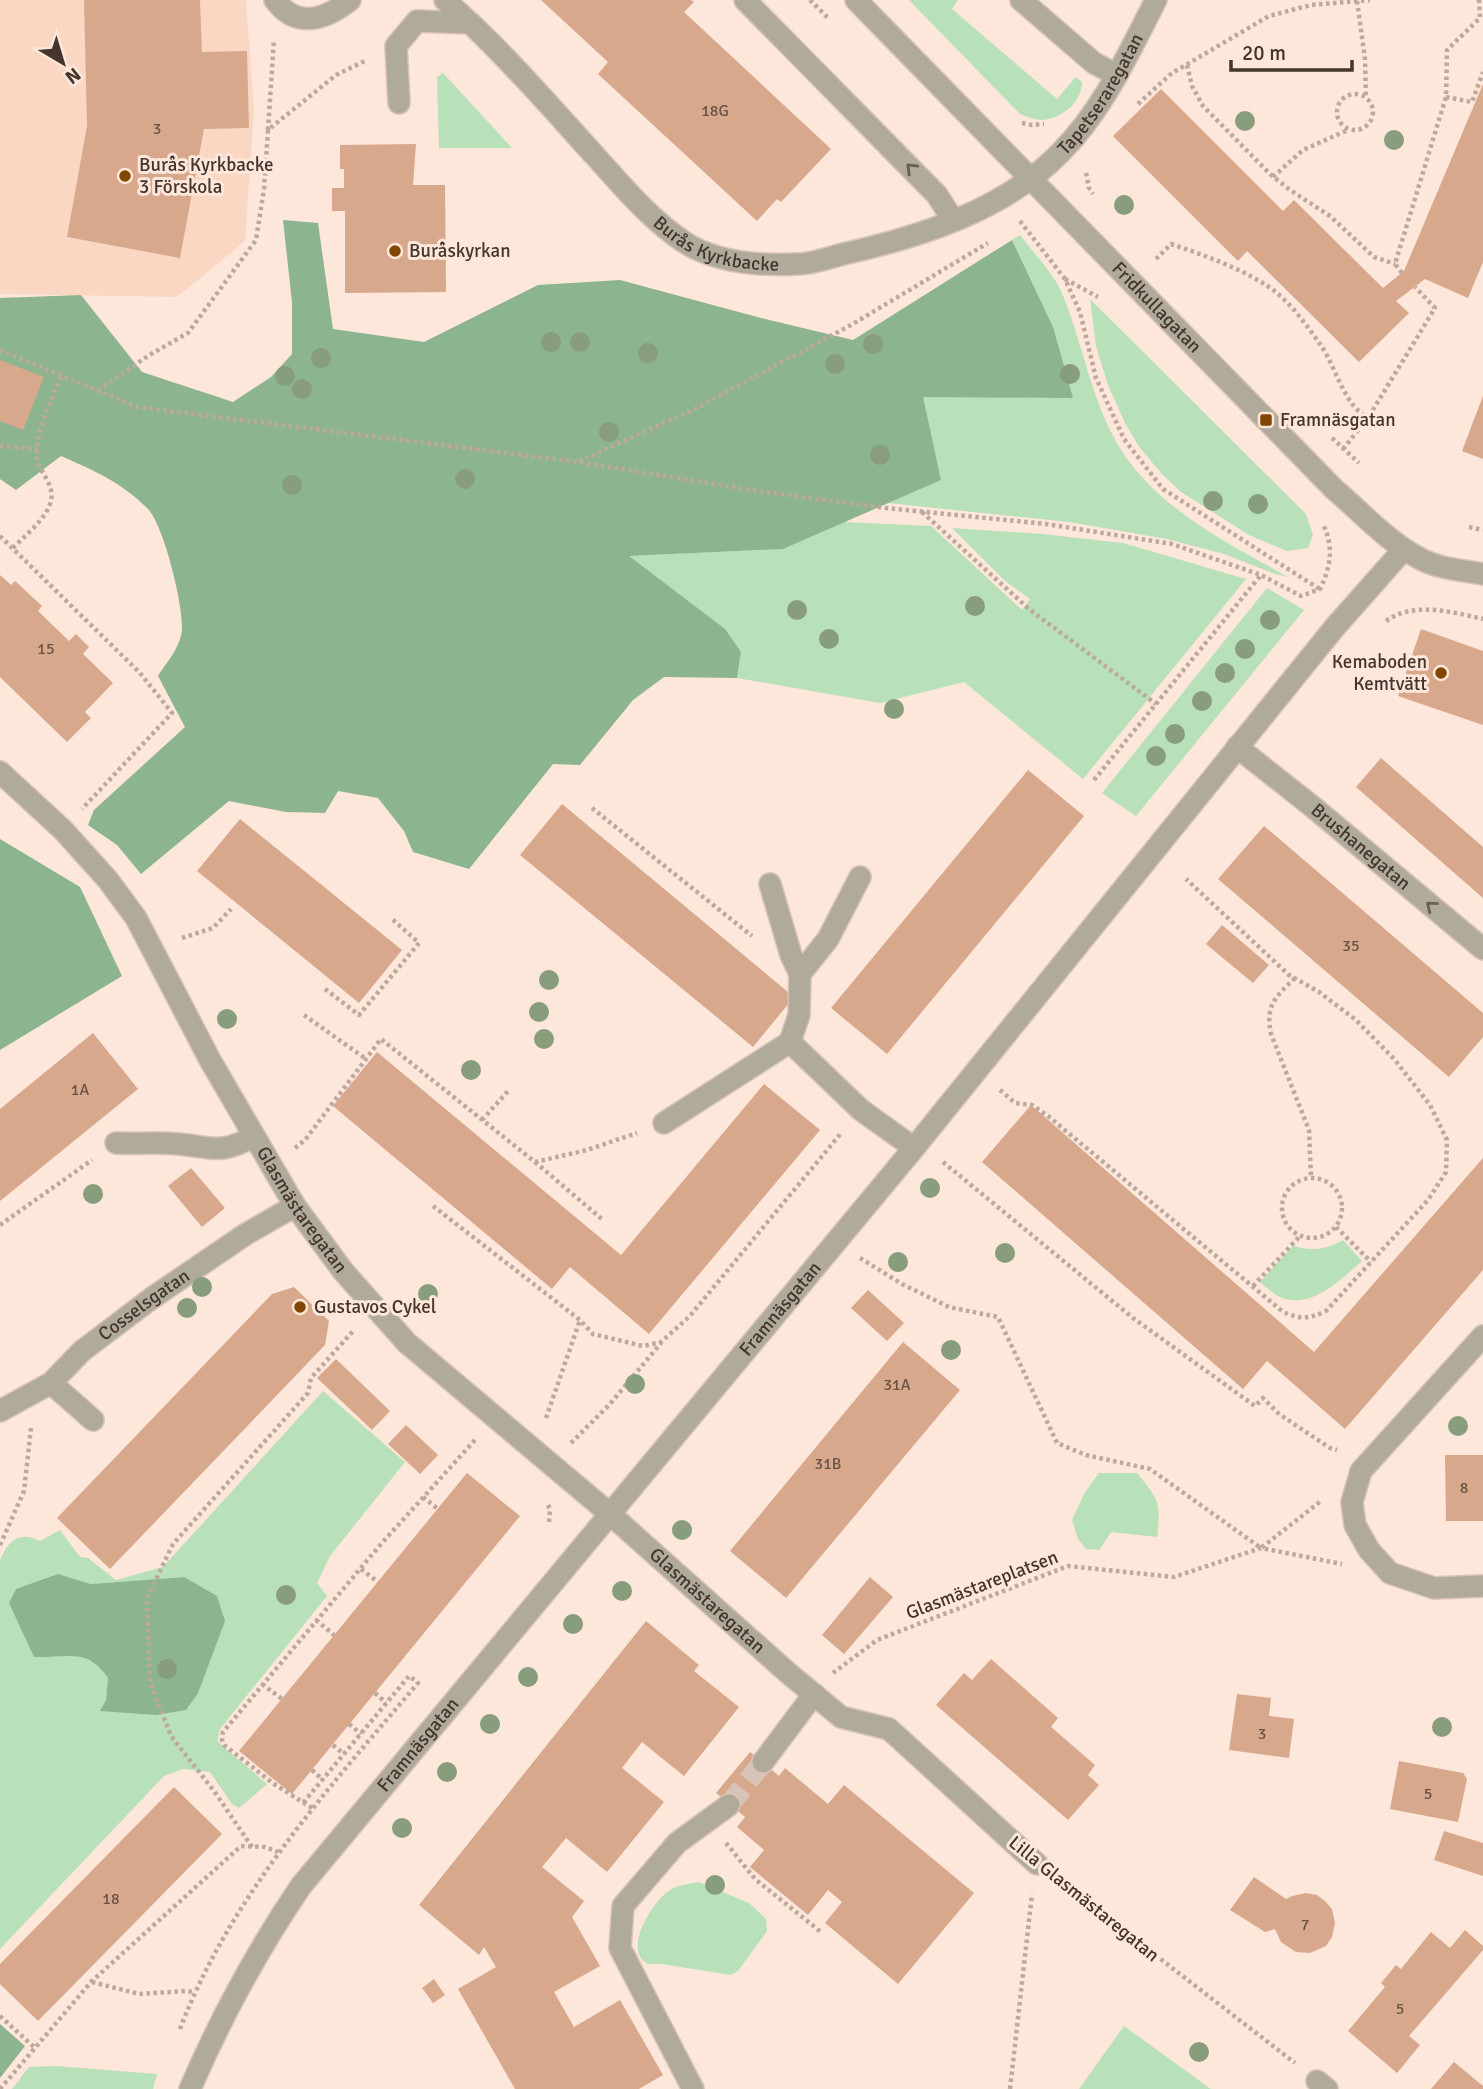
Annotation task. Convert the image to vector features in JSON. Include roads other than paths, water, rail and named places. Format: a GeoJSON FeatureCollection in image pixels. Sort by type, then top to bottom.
{"type":"FeatureCollection","features":[{"type":"Feature","properties":{"kind":"street"},"geometry":{"type":"LineString","coordinates":[[276,2],[292,16],[316,20],[335,12],[351,0]]}},
{"type":"Feature","properties":{"kind":"street","name":"Burås Kyrkbacke"},"geometry":{"type":"LineString","coordinates":[[445,0],[502,52],[648,215],[686,243],[732,262],[799,265],[874,247],[953,220],[1002,198],[1032,179]]}},
{"type":"Feature","properties":{"kind":"street"},"geometry":{"type":"LineString","coordinates":[[744,0],[937,195],[953,220]]}},
{"type":"Feature","properties":{"kind":"street","name":"Fridkullagatan"},"geometry":{"type":"LineString","coordinates":[[856,0],[1334,489],[1404,549],[1420,559],[1438,566],[1483,574]]}},
{"type":"Feature","properties":{"kind":"street"},"geometry":{"type":"LineString","coordinates":[[1021,0],[1094,63],[1117,75]]}},
{"type":"Feature","properties":{"kind":"street","name":"Tapetseraregatan"},"geometry":{"type":"LineString","coordinates":[[1032,179],[1064,150],[1083,125],[1117,75],[1156,0]]}},
{"type":"Feature","properties":{"kind":"street"},"geometry":{"type":"LineString","coordinates":[[398,103],[396,46],[417,21],[470,23]]}},
{"type":"Feature","properties":{"kind":"street","name":"Framnäsgatan"},"geometry":{"type":"LineString","coordinates":[[190,2089],[217,2027],[261,1946],[301,1886],[914,1148],[1335,627],[1404,549]]}},
{"type":"Feature","properties":{"kind":"street","name":"Brushanegatan"},"geometry":{"type":"LineString","coordinates":[[1237,747],[1483,950]]}},
{"type":"Feature","properties":{"kind":"street","name":"Glasmästaregatan"},"geometry":{"type":"LineString","coordinates":[[0,772],[63,830],[108,880],[136,918],[164,975],[253,1137],[295,1206],[343,1271],[407,1343],[610,1514],[841,1717]]}},
{"type":"Feature","properties":{"kind":"street"},"geometry":{"type":"LineString","coordinates":[[800,974],[828,939],[860,877]]}},
{"type":"Feature","properties":{"kind":"street"},"geometry":{"type":"LineString","coordinates":[[664,1123],[790,1042],[799,1015],[800,974],[791,955],[771,884]]}},
{"type":"Feature","properties":{"kind":"street"},"geometry":{"type":"LineString","coordinates":[[790,1042],[861,1110],[914,1148]]}},
{"type":"Feature","properties":{"kind":"street"},"geometry":{"type":"LineString","coordinates":[[116,1143],[178,1144],[211,1149],[234,1147],[253,1137]]}},
{"type":"Feature","properties":{"kind":"street","name":"Cosselsgatan"},"geometry":{"type":"LineString","coordinates":[[0,1411],[51,1383],[82,1351],[152,1298],[246,1234],[295,1206]]}},
{"type":"Feature","properties":{"kind":"street"},"geometry":{"type":"LineString","coordinates":[[1483,1336],[1367,1464],[1352,1502],[1355,1525],[1369,1550],[1390,1573],[1434,1588],[1483,1586]]}},
{"type":"Feature","properties":{"kind":"street"},"geometry":{"type":"LineString","coordinates":[[51,1383],[93,1420]]}},
{"type":"Feature","properties":{"kind":"street"},"geometry":{"type":"LineString","coordinates":[[763,1762],[814,1694]]}},
{"type":"Feature","properties":{"kind":"street","name":"Lilla Glasmästaregatan"},"geometry":{"type":"LineString","coordinates":[[841,1717],[889,1729],[1037,1864]]}},
{"type":"Feature","properties":{"kind":"street"},"geometry":{"type":"LineString","coordinates":[[693,2089],[620,1948],[623,1906],[677,1843],[729,1805]]}},
{"type":"Feature","properties":{"kind":"tunnel"},"geometry":{"type":"LineString","coordinates":[[729,1805],[763,1762]]}},
{"type":"Feature","properties":{"kind":"place","name":"Burås Kyrkbacke 3 Förskola"},"geometry":{"type":"Point","coordinates":[125,176]}},
{"type":"Feature","properties":{"kind":"place","name":"Buråskyrkan"},"geometry":{"type":"Point","coordinates":[395,251]}},
{"type":"Feature","properties":{"kind":"place","name":"Framnäsgatan"},"geometry":{"type":"Point","coordinates":[1266,420]}},
{"type":"Feature","properties":{"kind":"place","name":"Kemaboden Kemtvätt"},"geometry":{"type":"Point","coordinates":[1441,673]}},
{"type":"Feature","properties":{"kind":"place","name":"Gustavos Cykel"},"geometry":{"type":"Point","coordinates":[300,1307]}}]}
